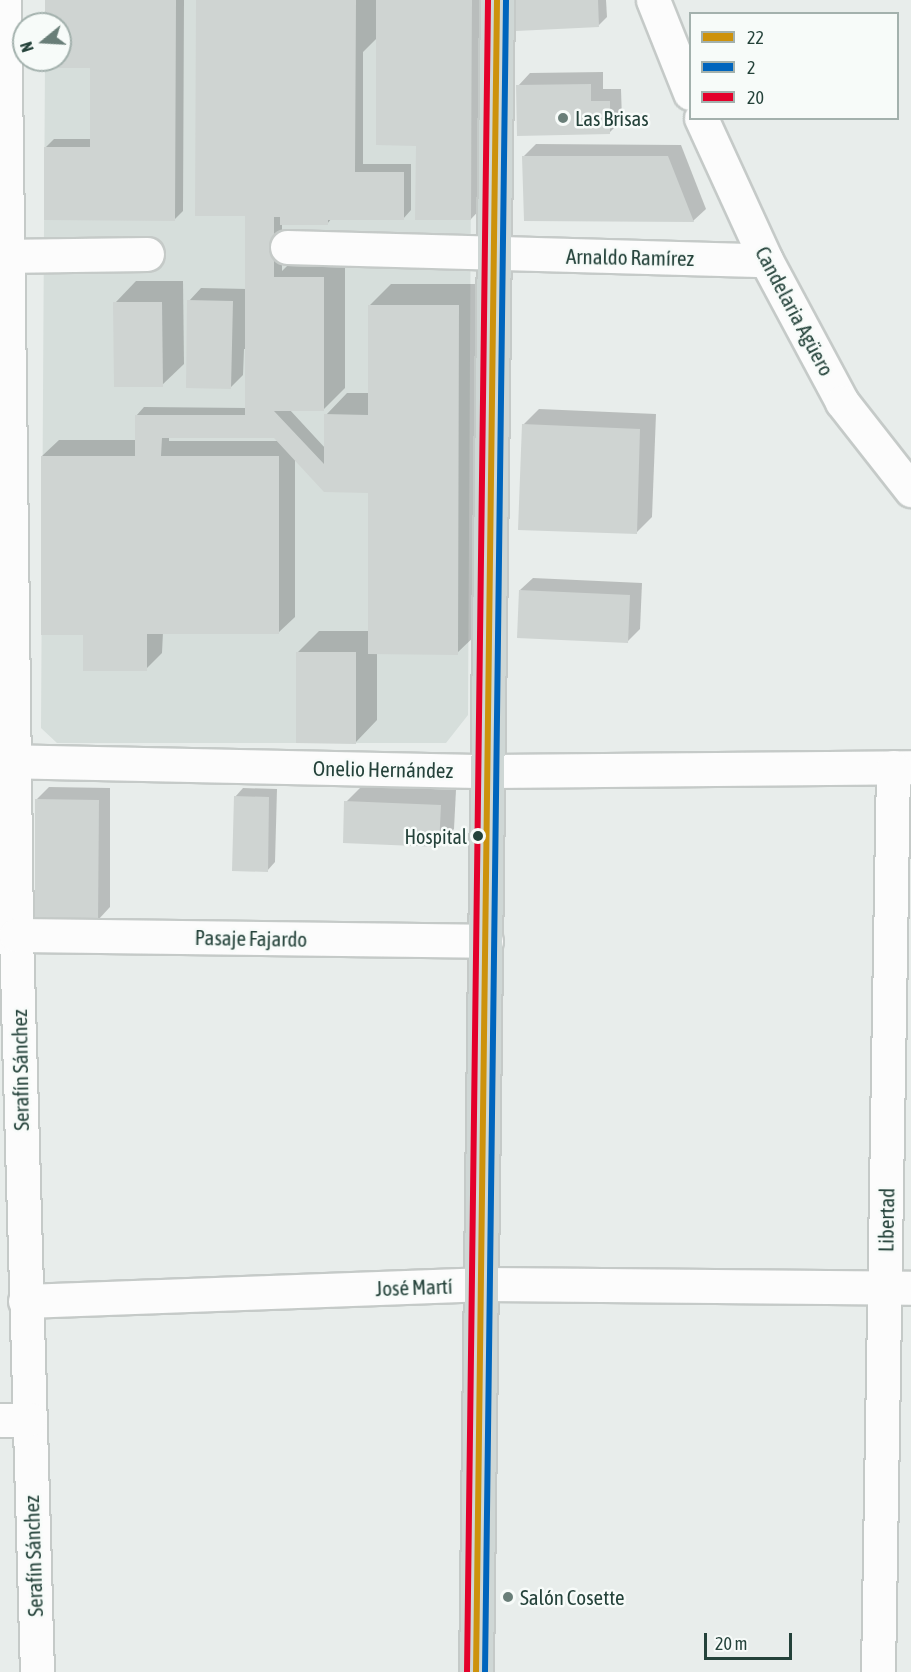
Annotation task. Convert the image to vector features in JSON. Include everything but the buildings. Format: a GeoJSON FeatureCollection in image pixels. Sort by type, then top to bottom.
{"type":"FeatureCollection","features":[{"type":"Feature","properties":{"kind":"main road"},"geometry":{"type":"LineString","coordinates":[[476,1672],[497,0]]}},
{"type":"Feature","properties":{"kind":"street","name":"Serafín Sánchez"},"geometry":{"type":"LineString","coordinates":[[4,0],[8,761],[16,934],[25,1301],[15,1419],[37,1672]]}},
{"type":"Feature","properties":{"kind":"street"},"geometry":{"type":"LineString","coordinates":[[653,0],[689,90]]}},
{"type":"Feature","properties":{"kind":"street","name":"Candelaria Agüero"},"geometry":{"type":"LineString","coordinates":[[702,120],[766,260],[843,402],[911,490]]}},
{"type":"Feature","properties":{"kind":"street","name":"Arnaldo Ramírez"},"geometry":{"type":"LineString","coordinates":[[287,247],[766,260]]}},
{"type":"Feature","properties":{"kind":"street"},"geometry":{"type":"LineString","coordinates":[[4,256],[147,254]]}},
{"type":"Feature","properties":{"kind":"street","name":"Onelio Hernández"},"geometry":{"type":"LineString","coordinates":[[8,761],[489,771],[902,767]]}},
{"type":"Feature","properties":{"kind":"street","name":"Libertad"},"geometry":{"type":"LineString","coordinates":[[878,1672],[898,1288],[902,767]]}},
{"type":"Feature","properties":{"kind":"street","name":"Pasaje Fajardo"},"geometry":{"type":"LineString","coordinates":[[16,934],[486,941]]}},
{"type":"Feature","properties":{"kind":"street","name":"José Martí"},"geometry":{"type":"LineString","coordinates":[[25,1301],[481,1284],[898,1288]]}},
{"type":"Feature","properties":{"kind":"shaded area"},"geometry":{"type":"Polygon","coordinates":[[[45,0],[472,0],[468,715],[446,743],[57,743],[41,728],[45,72],[72,72],[72,12],[45,12],[45,0]]]}},
{"type":"Feature","properties":{"kind":"transit line","name":"20"},"geometry":{"type":"LineString","coordinates":[[467,1672],[488,0]]}},
{"type":"Feature","properties":{"kind":"transit line","name":"22"},"geometry":{"type":"LineString","coordinates":[[476,1672],[497,0]]}},
{"type":"Feature","properties":{"kind":"transit line","name":"2"},"geometry":{"type":"LineString","coordinates":[[485,1672],[506,0]]}},
{"type":"Feature","properties":{"kind":"place","name":"Las Brisas"},"geometry":{"type":"Point","coordinates":[563,118]}},
{"type":"Feature","properties":{"kind":"place","name":"Hospital"},"geometry":{"type":"Point","coordinates":[478,836]}},
{"type":"Feature","properties":{"kind":"place","name":"Salón Cosette"},"geometry":{"type":"Point","coordinates":[508,1597]}}]}
